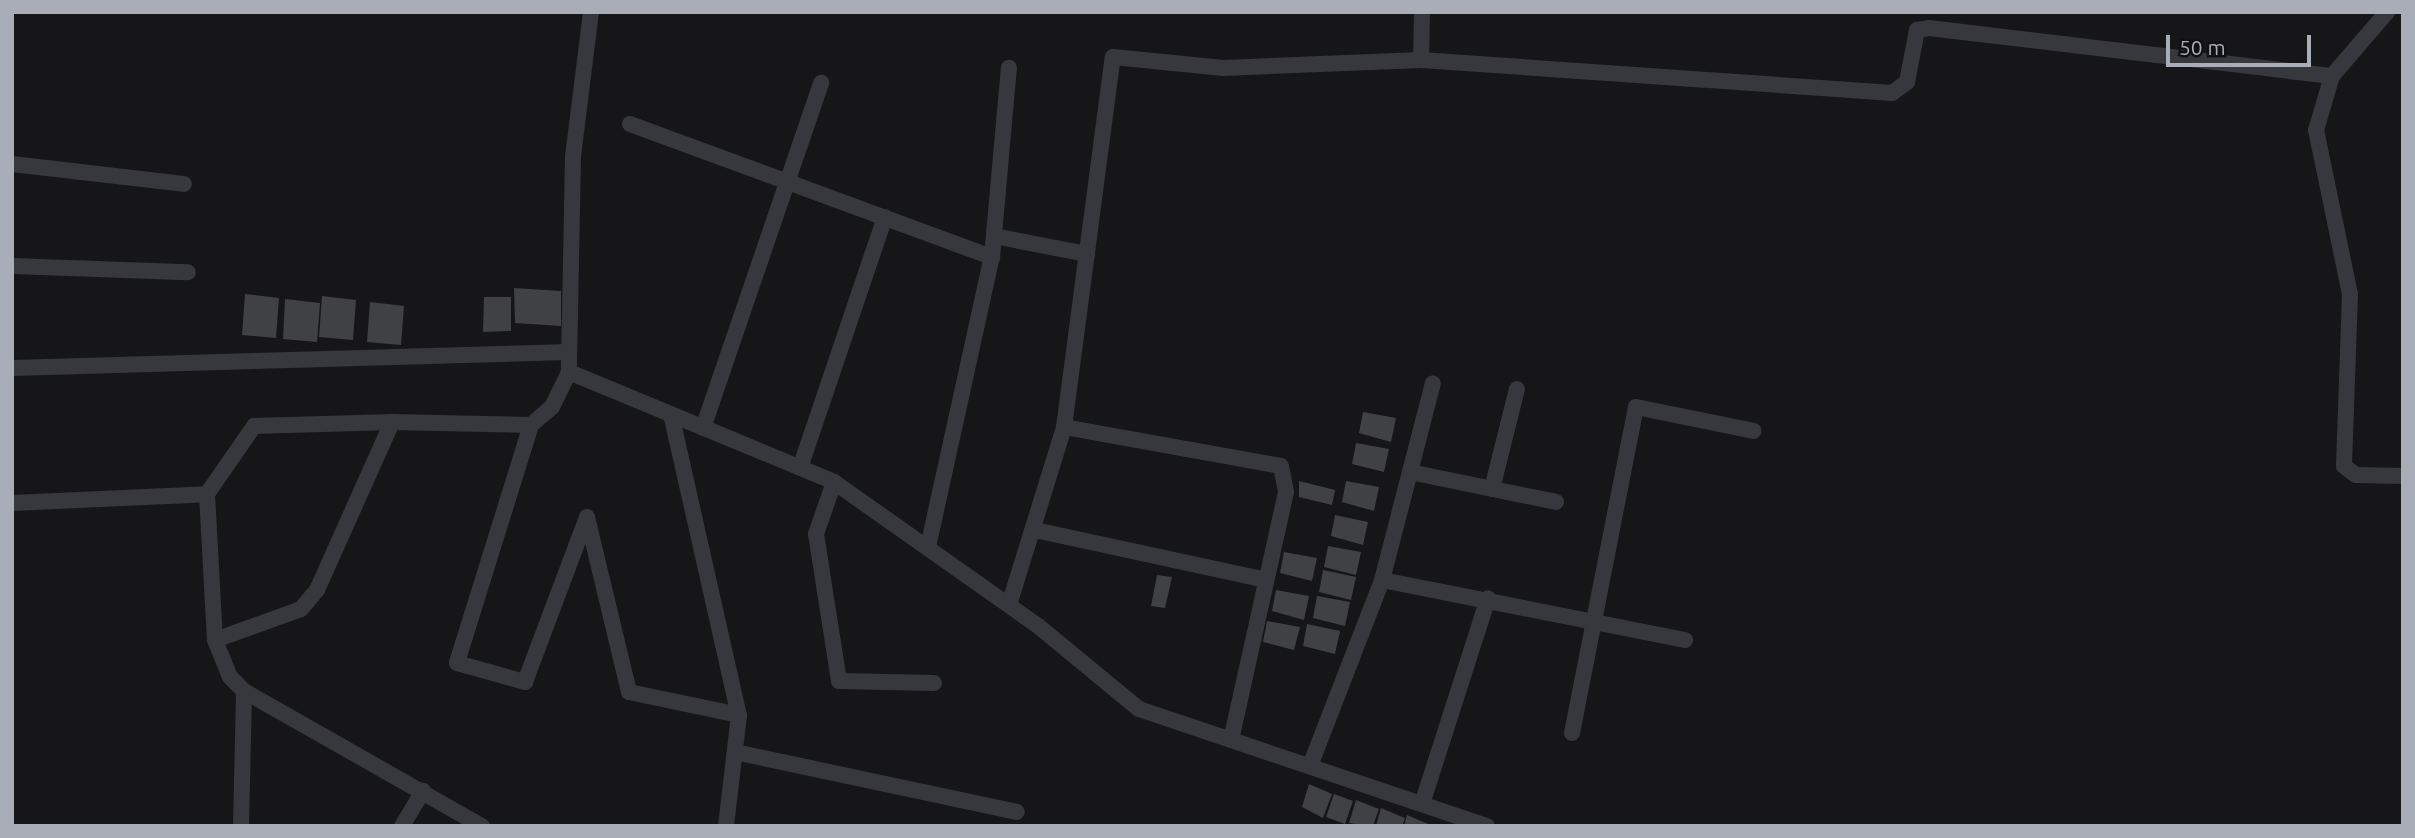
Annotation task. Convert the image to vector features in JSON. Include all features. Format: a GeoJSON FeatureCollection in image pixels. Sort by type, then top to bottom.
{"type":"FeatureCollection","features":[{"type":"Feature","properties":{"kind":"street"},"geometry":{"type":"LineString","coordinates":[[591,12],[573,158],[569,372],[552,407],[531,425],[457,663],[525,682],[587,517],[629,692],[739,715]]}},
{"type":"Feature","properties":{"kind":"street"},"geometry":{"type":"LineString","coordinates":[[1421,60],[1422,12]]}},
{"type":"Feature","properties":{"kind":"street"},"geometry":{"type":"LineString","coordinates":[[2387,12],[2332,76],[2316,130],[2350,294],[2344,466],[2356,475],[2403,476]]}},
{"type":"Feature","properties":{"kind":"street"},"geometry":{"type":"LineString","coordinates":[[1009,605],[1035,530],[1064,427],[1113,57],[1223,68],[1421,60],[1892,93],[1907,82],[1917,30],[1929,28],[2332,76]]}},
{"type":"Feature","properties":{"kind":"street"},"geometry":{"type":"LineString","coordinates":[[928,547],[992,257],[1009,68]]}},
{"type":"Feature","properties":{"kind":"street"},"geometry":{"type":"LineString","coordinates":[[704,428],[821,83]]}},
{"type":"Feature","properties":{"kind":"street"},"geometry":{"type":"LineString","coordinates":[[630,124],[992,257]]}},
{"type":"Feature","properties":{"kind":"street"},"geometry":{"type":"LineString","coordinates":[[12,164],[184,184]]}},
{"type":"Feature","properties":{"kind":"street"},"geometry":{"type":"LineString","coordinates":[[800,468],[885,217]]}},
{"type":"Feature","properties":{"kind":"street"},"geometry":{"type":"LineString","coordinates":[[993,236],[1087,254]]}},
{"type":"Feature","properties":{"kind":"street"},"geometry":{"type":"LineString","coordinates":[[12,266],[188,272]]}},
{"type":"Feature","properties":{"kind":"street"},"geometry":{"type":"LineString","coordinates":[[12,368],[569,352]]}},
{"type":"Feature","properties":{"kind":"street"},"geometry":{"type":"LineString","coordinates":[[569,372],[834,482],[1009,605],[1139,709],[1486,826]]}},
{"type":"Feature","properties":{"kind":"street"},"geometry":{"type":"LineString","coordinates":[[1310,766],[1382,580],[1433,383]]}},
{"type":"Feature","properties":{"kind":"street"},"geometry":{"type":"LineString","coordinates":[[1492,489],[1517,389]]}},
{"type":"Feature","properties":{"kind":"street"},"geometry":{"type":"LineString","coordinates":[[1572,733],[1636,407],[1754,431]]}},
{"type":"Feature","properties":{"kind":"street"},"geometry":{"type":"LineString","coordinates":[[671,414],[739,715],[726,826]]}},
{"type":"Feature","properties":{"kind":"street"},"geometry":{"type":"LineString","coordinates":[[482,826],[244,691],[220,664],[215,640],[207,494],[254,426],[392,422],[531,425]]}},
{"type":"Feature","properties":{"kind":"street"},"geometry":{"type":"LineString","coordinates":[[215,640],[301,609],[317,590],[392,422]]}},
{"type":"Feature","properties":{"kind":"street"},"geometry":{"type":"LineString","coordinates":[[1064,427],[1281,466],[1286,492],[1231,740]]}},
{"type":"Feature","properties":{"kind":"street"},"geometry":{"type":"LineString","coordinates":[[1410,472],[1556,502]]}},
{"type":"Feature","properties":{"kind":"street"},"geometry":{"type":"LineString","coordinates":[[834,482],[816,534],[839,681],[934,682]]}},
{"type":"Feature","properties":{"kind":"street"},"geometry":{"type":"LineString","coordinates":[[12,503],[207,494]]}},
{"type":"Feature","properties":{"kind":"street"},"geometry":{"type":"LineString","coordinates":[[1035,530],[1266,580]]}},
{"type":"Feature","properties":{"kind":"street"},"geometry":{"type":"LineString","coordinates":[[1382,580],[1488,598],[1685,640]]}},
{"type":"Feature","properties":{"kind":"street"},"geometry":{"type":"LineString","coordinates":[[1422,804],[1488,598]]}},
{"type":"Feature","properties":{"kind":"street"},"geometry":{"type":"LineString","coordinates":[[240,826],[244,691]]}},
{"type":"Feature","properties":{"kind":"street"},"geometry":{"type":"LineString","coordinates":[[735,752],[1017,812]]}},
{"type":"Feature","properties":{"kind":"street"},"geometry":{"type":"LineString","coordinates":[[402,826],[423,791]]}},
{"type":"Feature","properties":{"kind":"building"},"geometry":{"type":"Polygon","coordinates":[[[514,288],[561,291],[561,326],[515,323],[514,288]]]}},
{"type":"Feature","properties":{"kind":"building"},"geometry":{"type":"Polygon","coordinates":[[[245,294],[279,298],[276,338],[242,335],[245,294]]]}},
{"type":"Feature","properties":{"kind":"building"},"geometry":{"type":"Polygon","coordinates":[[[322,296],[356,300],[353,340],[319,337],[322,296]]]}},
{"type":"Feature","properties":{"kind":"building"},"geometry":{"type":"Polygon","coordinates":[[[484,297],[511,297],[511,331],[483,332],[484,297]]]}},
{"type":"Feature","properties":{"kind":"building"},"geometry":{"type":"Polygon","coordinates":[[[285,299],[320,303],[317,342],[283,339],[285,299]]]}},
{"type":"Feature","properties":{"kind":"building"},"geometry":{"type":"Polygon","coordinates":[[[370,302],[404,306],[401,345],[367,342],[370,302]]]}},
{"type":"Feature","properties":{"kind":"building"},"geometry":{"type":"Polygon","coordinates":[[[1363,412],[1396,418],[1391,442],[1359,433],[1363,412]]]}},
{"type":"Feature","properties":{"kind":"building"},"geometry":{"type":"Polygon","coordinates":[[[1356,443],[1389,449],[1384,472],[1352,464],[1356,443]]]}},
{"type":"Feature","properties":{"kind":"building"},"geometry":{"type":"Polygon","coordinates":[[[1299,481],[1335,490],[1332,505],[1299,497],[1299,481]]]}},
{"type":"Feature","properties":{"kind":"building"},"geometry":{"type":"Polygon","coordinates":[[[1346,481],[1379,487],[1374,511],[1342,502],[1346,481]]]}},
{"type":"Feature","properties":{"kind":"building"},"geometry":{"type":"Polygon","coordinates":[[[1335,515],[1368,522],[1363,545],[1331,536],[1335,515]]]}},
{"type":"Feature","properties":{"kind":"building"},"geometry":{"type":"Polygon","coordinates":[[[1328,546],[1361,552],[1356,575],[1324,567],[1328,546]]]}},
{"type":"Feature","properties":{"kind":"building"},"geometry":{"type":"Polygon","coordinates":[[[1284,552],[1317,558],[1312,581],[1280,573],[1284,552]]]}},
{"type":"Feature","properties":{"kind":"building"},"geometry":{"type":"Polygon","coordinates":[[[1323,570],[1356,577],[1351,600],[1319,592],[1323,570]]]}},
{"type":"Feature","properties":{"kind":"building"},"geometry":{"type":"Polygon","coordinates":[[[1157,575],[1172,577],[1165,608],[1151,606],[1157,575]]]}},
{"type":"Feature","properties":{"kind":"building"},"geometry":{"type":"Polygon","coordinates":[[[1276,590],[1309,596],[1304,620],[1272,611],[1276,590]]]}},
{"type":"Feature","properties":{"kind":"building"},"geometry":{"type":"Polygon","coordinates":[[[1317,596],[1350,602],[1345,626],[1313,618],[1317,596]]]}},
{"type":"Feature","properties":{"kind":"building"},"geometry":{"type":"Polygon","coordinates":[[[1267,621],[1300,627],[1294,650],[1263,642],[1267,621]]]}},
{"type":"Feature","properties":{"kind":"building"},"geometry":{"type":"Polygon","coordinates":[[[1307,624],[1340,631],[1335,654],[1303,646],[1307,624]]]}},
{"type":"Feature","properties":{"kind":"building"},"geometry":{"type":"Polygon","coordinates":[[[1309,784],[1332,794],[1323,818],[1302,807],[1309,784]]]}},
{"type":"Feature","properties":{"kind":"building"},"geometry":{"type":"Polygon","coordinates":[[[1334,794],[1353,801],[1345,824],[1326,817],[1334,794]]]}},
{"type":"Feature","properties":{"kind":"building"},"geometry":{"type":"Polygon","coordinates":[[[1356,800],[1379,809],[1373,826],[1349,823],[1356,800]]]}},
{"type":"Feature","properties":{"kind":"building"},"geometry":{"type":"Polygon","coordinates":[[[1381,808],[1405,818],[1402,826],[1376,826],[1381,808]]]}},
{"type":"Feature","properties":{"kind":"building"},"geometry":{"type":"Polygon","coordinates":[[[1407,815],[1433,826],[1404,826],[1407,815]]]}}]}
